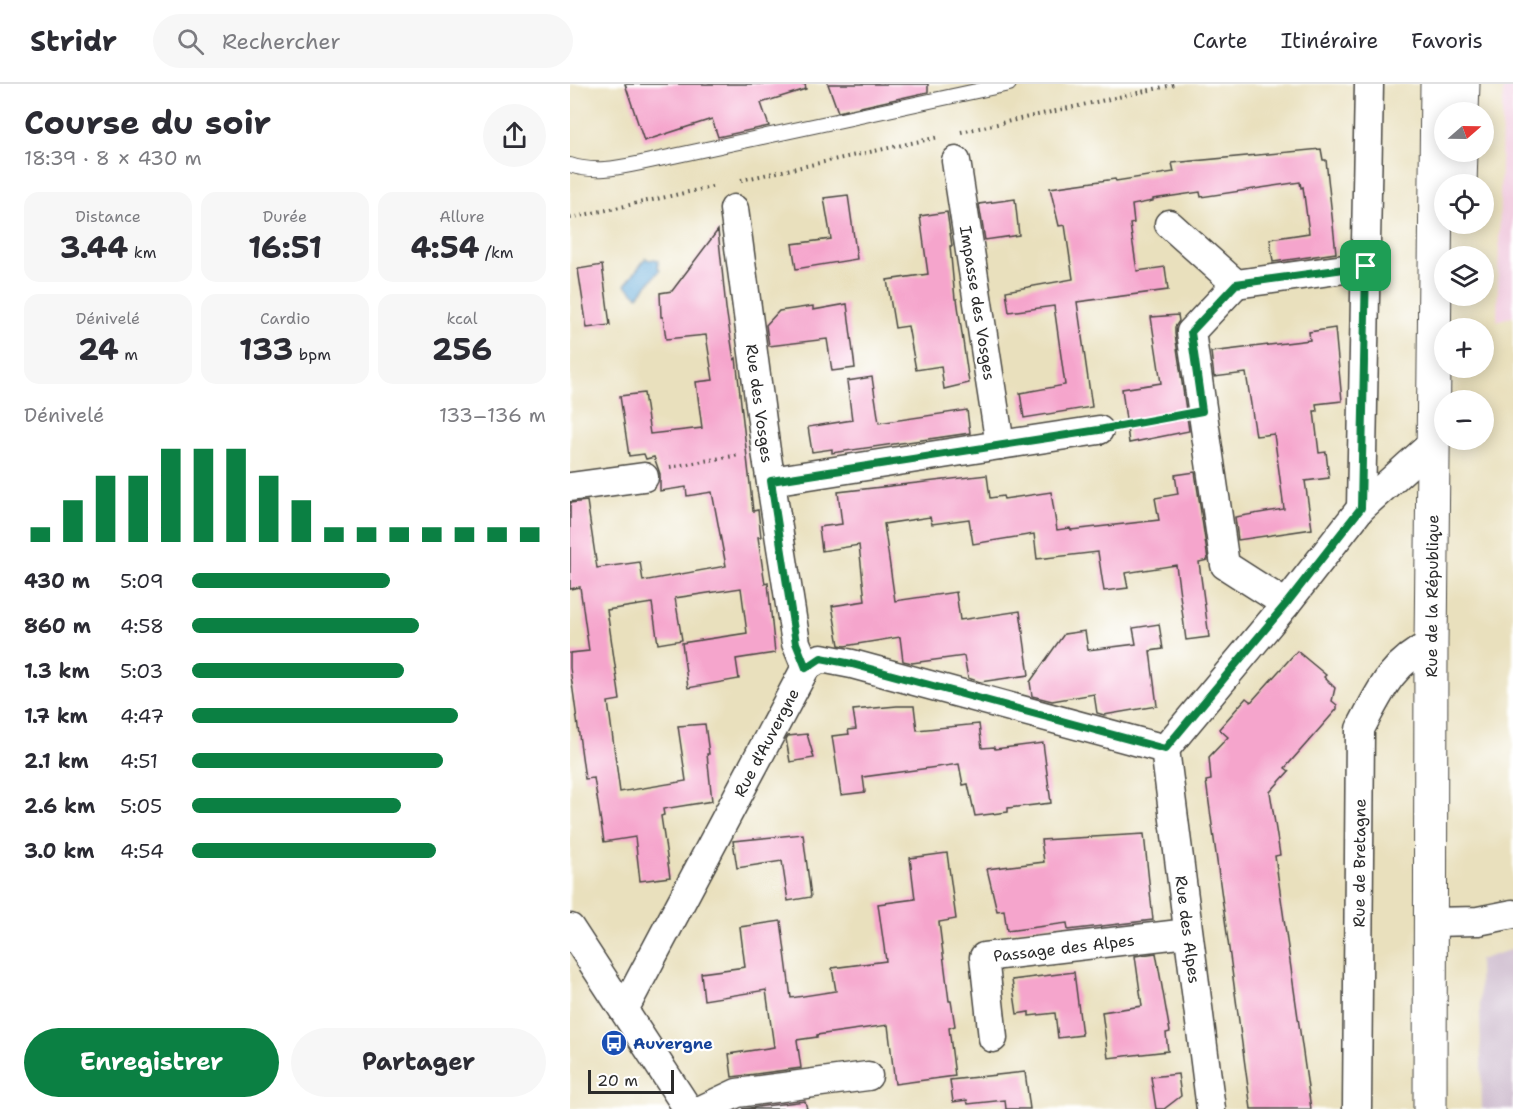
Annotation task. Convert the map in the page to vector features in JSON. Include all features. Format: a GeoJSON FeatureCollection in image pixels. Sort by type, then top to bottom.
{"type":"FeatureCollection","features":[{"type":"Feature","properties":{"kind":"main road","name":"Rue de la République"},"geometry":{"type":"LineString","coordinates":[[1437,84],[1442,390]]}},
{"type":"Feature","properties":{"kind":"main road"},"geometry":{"type":"LineString","coordinates":[[1462,84],[1462,102]]}},
{"type":"Feature","properties":{"kind":"main road","name":"Rue de la République"},"geometry":{"type":"LineString","coordinates":[[1442,450],[1431,644],[1440,922],[1453,1109]]}},
{"type":"Feature","properties":{"kind":"main road","name":"Rue de la République"},"geometry":{"type":"LineString","coordinates":[[1430,1109],[1440,922],[1443,450]]}},
{"type":"Feature","properties":{"kind":"street"},"geometry":{"type":"LineString","coordinates":[[1361,508],[1369,84]]}},
{"type":"Feature","properties":{"kind":"street","name":"Impasse des Vosges"},"geometry":{"type":"LineString","coordinates":[[956,161],[1000,445]]}},
{"type":"Feature","properties":{"kind":"street","name":"Rue des Vosges"},"geometry":{"type":"LineString","coordinates":[[730,192],[766,451],[796,643],[806,668]]}},
{"type":"Feature","properties":{"kind":"street"},"geometry":{"type":"LineString","coordinates":[[1169,224],[1236,284]]}},
{"type":"Feature","properties":{"kind":"street"},"geometry":{"type":"LineString","coordinates":[[1286,604],[1224,565],[1191,332],[1236,284],[1366,266]]}},
{"type":"Feature","properties":{"kind":"street"},"geometry":{"type":"LineString","coordinates":[[771,481],[1099,430]]}},
{"type":"Feature","properties":{"kind":"street"},"geometry":{"type":"LineString","coordinates":[[806,668],[821,658],[852,664],[1165,749],[1286,604],[1361,508],[1434,448]]}},
{"type":"Feature","properties":{"kind":"street"},"geometry":{"type":"LineString","coordinates":[[570,486],[644,477]]}},
{"type":"Feature","properties":{"kind":"street","name":"Rue de Bretagne"},"geometry":{"type":"LineString","coordinates":[[1357,1109],[1360,729],[1387,678],[1413,653],[1431,644]]}},
{"type":"Feature","properties":{"kind":"street","name":"Rue d'Auvergne"},"geometry":{"type":"LineString","coordinates":[[624,1010],[806,668]]}},
{"type":"Feature","properties":{"kind":"street","name":"Rue des Alpes"},"geometry":{"type":"LineString","coordinates":[[1165,749],[1206,1105]]}},
{"type":"Feature","properties":{"kind":"street"},"geometry":{"type":"LineString","coordinates":[[1440,922],[1478,921],[1513,914]]}},
{"type":"Feature","properties":{"kind":"street"},"geometry":{"type":"LineString","coordinates":[[570,928],[688,1109]]}},
{"type":"Feature","properties":{"kind":"street","name":"Passage des Alpes"},"geometry":{"type":"LineString","coordinates":[[993,1038],[984,957],[1188,933]]}},
{"type":"Feature","properties":{"kind":"street"},"geometry":{"type":"LineString","coordinates":[[703,1109],[737,1093],[868,1076]]}},
{"type":"Feature","properties":{"kind":"lane"},"geometry":{"type":"LineString","coordinates":[[570,165],[585,170],[641,164],[1009,84]]}},
{"type":"Feature","properties":{"kind":"path"},"geometry":{"type":"LineString","coordinates":[[955,133],[1177,84]]}},
{"type":"Feature","properties":{"kind":"path"},"geometry":{"type":"LineString","coordinates":[[570,218],[730,192],[944,136]]}},
{"type":"Feature","properties":{"kind":"path"},"geometry":{"type":"LineString","coordinates":[[1099,430],[1202,411]]}},
{"type":"Feature","properties":{"kind":"path"},"geometry":{"type":"LineString","coordinates":[[644,477],[655,470],[766,451]]}},
{"type":"Feature","properties":{"kind":"shaded area"},"geometry":{"type":"Polygon","coordinates":[[[1503,84],[1513,84],[1513,316],[1497,321],[1503,84]]]}},
{"type":"Feature","properties":{"kind":"shaded area"},"geometry":{"type":"Polygon","coordinates":[[[1513,949],[1513,1109],[1482,1109],[1479,960],[1513,949]]]}},
{"type":"Feature","properties":{"kind":"water"},"geometry":{"type":"Polygon","coordinates":[[[646,258],[658,261],[660,270],[638,296],[625,285],[646,258]]]}},
{"type":"Feature","properties":{"kind":"building"},"geometry":{"type":"Polygon","coordinates":[[[625,84],[805,84],[806,89],[761,103],[769,126],[718,137],[712,119],[644,141],[625,84]]]}},
{"type":"Feature","properties":{"kind":"building"},"geometry":{"type":"Polygon","coordinates":[[[828,84],[928,84],[928,92],[838,112],[828,84]]]}},
{"type":"Feature","properties":{"kind":"building"},"geometry":{"type":"Polygon","coordinates":[[[1321,149],[1323,160],[1326,160],[1336,253],[1273,262],[1270,239],[1309,233],[1303,187],[1301,188],[1300,182],[1201,197],[1200,192],[1153,199],[1153,201],[1132,205],[1134,223],[1130,224],[1137,271],[1165,267],[1168,290],[1077,302],[1092,407],[1024,418],[1020,393],[1065,385],[1054,306],[1009,312],[1006,291],[1073,279],[1065,225],[1059,226],[1050,188],[1174,172],[1172,163],[1321,149]]]}},
{"type":"Feature","properties":{"kind":"building"},"geometry":{"type":"Polygon","coordinates":[[[848,195],[857,259],[796,269],[792,244],[831,239],[824,198],[848,195]]]}},
{"type":"Feature","properties":{"kind":"building"},"geometry":{"type":"Polygon","coordinates":[[[1015,199],[1019,235],[985,240],[979,204],[1015,199]]]}},
{"type":"Feature","properties":{"kind":"building"},"geometry":{"type":"Polygon","coordinates":[[[947,212],[952,246],[950,246],[955,299],[957,299],[969,383],[944,389],[941,366],[916,370],[908,326],[895,328],[887,280],[928,274],[920,216],[947,212]]]}},
{"type":"Feature","properties":{"kind":"building"},"geometry":{"type":"Polygon","coordinates":[[[718,230],[726,308],[734,360],[736,358],[753,511],[758,510],[761,537],[758,537],[765,584],[768,583],[775,653],[736,659],[739,679],[688,688],[682,643],[747,633],[741,588],[675,598],[682,640],[658,644],[652,603],[607,610],[620,700],[608,702],[620,792],[686,781],[678,726],[705,724],[709,754],[707,754],[712,801],[663,809],[664,815],[661,816],[670,877],[640,881],[635,837],[604,842],[594,778],[585,779],[570,653],[589,651],[580,587],[570,589],[570,503],[587,501],[597,568],[640,562],[643,581],[726,566],[712,492],[687,496],[686,487],[660,491],[660,474],[654,457],[646,459],[644,454],[629,456],[620,396],[644,393],[650,434],[702,428],[696,382],[713,380],[706,335],[666,339],[663,317],[661,317],[660,293],[672,291],[718,230]]]}},
{"type":"Feature","properties":{"kind":"building"},"geometry":{"type":"Polygon","coordinates":[[[602,265],[610,325],[587,328],[578,269],[602,265]]]}},
{"type":"Feature","properties":{"kind":"building"},"geometry":{"type":"Polygon","coordinates":[[[847,304],[855,368],[832,371],[827,339],[769,346],[766,325],[779,311],[813,306],[813,310],[847,304]]]}},
{"type":"Feature","properties":{"kind":"building"},"geometry":{"type":"Polygon","coordinates":[[[1178,315],[1179,321],[1175,327],[1175,334],[1189,431],[1129,443],[1122,389],[1161,383],[1151,317],[1178,315]]]}},
{"type":"Feature","properties":{"kind":"building"},"geometry":{"type":"Polygon","coordinates":[[[1335,328],[1342,401],[1316,404],[1317,411],[1314,411],[1319,453],[1326,452],[1329,478],[1305,481],[1312,529],[1238,540],[1235,517],[1284,509],[1274,434],[1256,436],[1246,373],[1214,377],[1211,352],[1310,340],[1309,332],[1335,328]]]}},
{"type":"Feature","properties":{"kind":"building"},"geometry":{"type":"Polygon","coordinates":[[[872,377],[879,423],[967,410],[970,433],[832,453],[832,449],[812,452],[808,427],[852,420],[847,381],[872,377]]]}},
{"type":"Feature","properties":{"kind":"building"},"geometry":{"type":"Polygon","coordinates":[[[1195,472],[1208,560],[1199,562],[1209,637],[1186,640],[1176,565],[1125,573],[1128,588],[1104,591],[1098,552],[1037,559],[1034,534],[973,544],[969,519],[932,524],[930,517],[884,524],[895,601],[956,592],[960,620],[1020,611],[1029,675],[980,682],[968,678],[964,656],[912,663],[903,661],[900,637],[839,645],[832,606],[865,601],[859,545],[822,551],[819,527],[842,524],[838,492],[987,475],[990,498],[1003,496],[1004,499],[1051,492],[1057,530],[1070,528],[1071,530],[1159,520],[1155,498],[1178,494],[1175,475],[1195,472]]]}},
{"type":"Feature","properties":{"kind":"building"},"geometry":{"type":"Polygon","coordinates":[[[1159,624],[1163,649],[1150,651],[1157,706],[1104,715],[1097,713],[1094,694],[1052,701],[1032,696],[1030,682],[1064,634],[1085,631],[1088,650],[1136,644],[1133,628],[1159,624]]]}},
{"type":"Feature","properties":{"kind":"building"},"geometry":{"type":"Polygon","coordinates":[[[1297,651],[1326,675],[1324,677],[1335,688],[1332,701],[1337,705],[1337,709],[1285,768],[1289,771],[1270,792],[1280,855],[1275,856],[1311,1109],[1251,1109],[1206,781],[1211,780],[1209,757],[1228,737],[1219,729],[1246,698],[1251,702],[1297,651]]]}},
{"type":"Feature","properties":{"kind":"building"},"geometry":{"type":"Polygon","coordinates":[[[914,706],[917,730],[979,724],[982,748],[994,747],[995,749],[1043,743],[1051,803],[1008,808],[1008,812],[975,816],[968,784],[963,785],[959,764],[863,777],[865,792],[841,795],[832,736],[849,734],[848,730],[856,729],[853,710],[914,706]]]}},
{"type":"Feature","properties":{"kind":"building"},"geometry":{"type":"Polygon","coordinates":[[[807,734],[814,758],[790,762],[786,739],[788,736],[807,734]]]}},
{"type":"Feature","properties":{"kind":"building"},"geometry":{"type":"Polygon","coordinates":[[[803,834],[811,897],[788,901],[782,861],[737,868],[733,841],[803,834]]]}},
{"type":"Feature","properties":{"kind":"building"},"geometry":{"type":"Polygon","coordinates":[[[1144,834],[1153,920],[1068,930],[1067,923],[1007,931],[1004,910],[997,911],[987,869],[1044,862],[1041,840],[1144,834]]]}},
{"type":"Feature","properties":{"kind":"building"},"geometry":{"type":"Polygon","coordinates":[[[947,853],[956,919],[939,922],[949,1001],[951,1001],[955,1026],[949,1028],[955,1076],[895,1084],[888,1025],[797,1040],[801,1068],[732,1077],[729,1054],[774,1047],[766,990],[704,1000],[701,973],[745,967],[740,927],[781,921],[791,998],[836,991],[832,968],[886,961],[878,904],[915,899],[910,858],[947,853]]]}},
{"type":"Feature","properties":{"kind":"building"},"geometry":{"type":"Polygon","coordinates":[[[1156,953],[1170,1032],[1166,1033],[1168,1051],[1108,1058],[1102,1012],[1142,1006],[1135,956],[1156,953]]]}},
{"type":"Feature","properties":{"kind":"building"},"geometry":{"type":"Polygon","coordinates":[[[1074,972],[1082,1035],[1058,1038],[1055,1013],[1029,1016],[1029,1012],[1017,1014],[1012,980],[1074,972]]]}},
{"type":"Feature","properties":{"kind":"building"},"geometry":{"type":"Polygon","coordinates":[[[1025,1072],[1030,1109],[1006,1109],[1005,1100],[968,1104],[967,1100],[953,1102],[950,1080],[1025,1072]]]}},
{"type":"Feature","properties":{"kind":"building"},"geometry":{"type":"Polygon","coordinates":[[[1178,1074],[1181,1096],[1164,1109],[1156,1109],[1151,1077],[1178,1074]]]}},
{"type":"Feature","properties":{"kind":"building"},"geometry":{"type":"Polygon","coordinates":[[[805,1101],[807,1109],[742,1109],[805,1101]]]}},
{"type":"Feature","properties":{"kind":"place","name":"Auvergne"},"geometry":{"type":"Point","coordinates":[614,1043]}},
{"type":"Feature","properties":{"kind":"route"},"geometry":{"type":"LineString","coordinates":[[1366,266],[1361,508],[1286,604],[1165,749],[852,664],[821,658],[806,668],[796,643],[771,481],[1099,430],[1202,411],[1191,332],[1236,284],[1366,266]]}}]}
